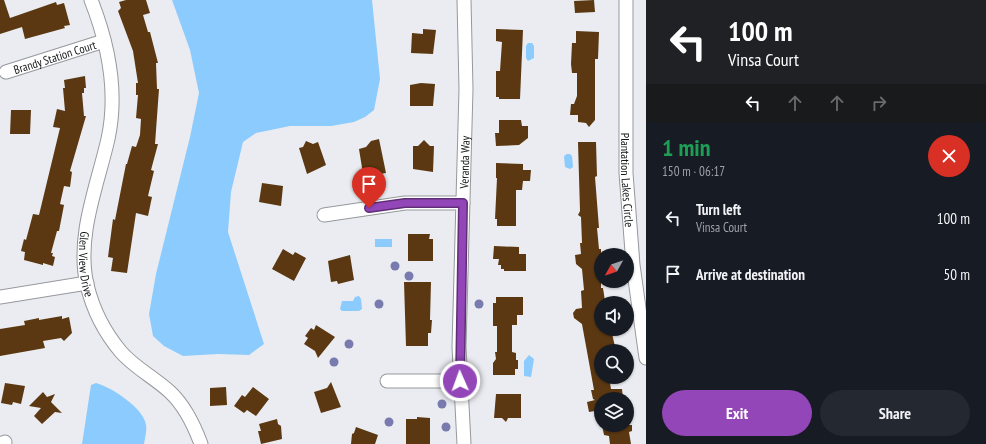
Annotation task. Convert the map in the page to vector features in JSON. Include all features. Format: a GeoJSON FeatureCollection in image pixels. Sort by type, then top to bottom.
{"type":"FeatureCollection","features":[{"type":"Feature","properties":{"kind":"street","name":"Glen View Drive"},"geometry":{"type":"LineString","coordinates":[[91,0],[104,41],[112,92],[108,138],[88,219],[84,244],[87,283],[97,315],[108,334],[122,353],[175,398],[187,413],[201,444]]}},
{"type":"Feature","properties":{"kind":"street","name":"Veranda Way"},"geometry":{"type":"LineString","coordinates":[[464,0],[466,89],[460,381],[464,444]]}},
{"type":"Feature","properties":{"kind":"street","name":"Plantation Lakes Circle"},"geometry":{"type":"LineString","coordinates":[[626,0],[626,173],[633,265],[646,358]]}},
{"type":"Feature","properties":{"kind":"street","name":"Brandy Station Court"},"geometry":{"type":"LineString","coordinates":[[6,72],[24,65],[104,41]]}},
{"type":"Feature","properties":{"kind":"street"},"geometry":{"type":"LineString","coordinates":[[324,215],[405,203],[463,203]]}},
{"type":"Feature","properties":{"kind":"street"},"geometry":{"type":"LineString","coordinates":[[0,297],[87,283]]}},
{"type":"Feature","properties":{"kind":"street"},"geometry":{"type":"LineString","coordinates":[[386,381],[460,381]]}},
{"type":"Feature","properties":{"kind":"water"},"geometry":{"type":"Polygon","coordinates":[[[172,0],[372,0],[380,79],[374,110],[365,117],[354,122],[331,126],[290,126],[256,133],[243,142],[231,192],[228,232],[264,344],[249,355],[218,354],[183,356],[164,346],[153,336],[149,314],[156,274],[190,137],[199,93],[190,50],[172,0]]]}},
{"type":"Feature","properties":{"kind":"water"},"geometry":{"type":"Polygon","coordinates":[[[528,43],[532,43],[534,46],[534,58],[528,61],[526,58],[526,46],[528,43]]]}},
{"type":"Feature","properties":{"kind":"water"},"geometry":{"type":"Polygon","coordinates":[[[567,154],[572,156],[573,167],[570,169],[565,167],[564,156],[567,154]]]}},
{"type":"Feature","properties":{"kind":"water"},"geometry":{"type":"Polygon","coordinates":[[[375,239],[392,239],[392,247],[375,247],[375,239]]]}},
{"type":"Feature","properties":{"kind":"water"},"geometry":{"type":"Polygon","coordinates":[[[359,296],[361,299],[362,309],[359,311],[342,311],[340,309],[342,301],[353,301],[355,297],[359,296]]]}},
{"type":"Feature","properties":{"kind":"water"},"geometry":{"type":"Polygon","coordinates":[[[529,355],[534,359],[531,377],[524,376],[524,361],[529,355]]]}},
{"type":"Feature","properties":{"kind":"water"},"geometry":{"type":"Polygon","coordinates":[[[96,383],[110,389],[126,399],[144,418],[146,432],[144,444],[82,444],[91,385],[96,383]]]}},
{"type":"Feature","properties":{"kind":"building"},"geometry":{"type":"Polygon","coordinates":[[[0,0],[4,0],[10,18],[56,2],[57,5],[64,3],[70,25],[64,26],[65,28],[25,39],[22,27],[0,34],[0,0]]]}},
{"type":"Feature","properties":{"kind":"building"},"geometry":{"type":"Polygon","coordinates":[[[126,0],[146,0],[150,13],[143,15],[148,32],[150,32],[158,63],[156,63],[157,89],[159,89],[155,144],[158,144],[151,170],[154,171],[148,196],[152,197],[148,216],[136,213],[127,273],[111,271],[113,258],[108,257],[113,219],[115,220],[126,164],[132,146],[136,147],[140,135],[141,119],[136,118],[138,95],[136,95],[136,83],[138,83],[133,51],[118,11],[121,8],[119,2],[126,0]]]}},
{"type":"Feature","properties":{"kind":"building"},"geometry":{"type":"Polygon","coordinates":[[[594,0],[595,12],[575,13],[574,1],[594,0]]]}},
{"type":"Feature","properties":{"kind":"building"},"geometry":{"type":"Polygon","coordinates":[[[423,29],[436,30],[433,54],[411,53],[412,33],[423,34],[423,29]]]}},
{"type":"Feature","properties":{"kind":"building"},"geometry":{"type":"Polygon","coordinates":[[[496,29],[523,30],[520,99],[499,99],[499,97],[496,97],[496,71],[500,71],[502,42],[496,41],[496,29]]]}},
{"type":"Feature","properties":{"kind":"building"},"geometry":{"type":"Polygon","coordinates":[[[576,31],[599,32],[598,59],[595,59],[595,120],[589,127],[586,123],[578,122],[578,115],[570,115],[571,104],[574,104],[577,96],[577,73],[572,73],[571,64],[572,43],[576,43],[576,31]]]}},
{"type":"Feature","properties":{"kind":"building"},"geometry":{"type":"Polygon","coordinates":[[[85,76],[86,88],[84,88],[84,93],[82,93],[84,116],[86,116],[70,171],[72,172],[70,187],[64,186],[60,204],[64,205],[59,231],[57,231],[51,253],[53,253],[52,256],[55,257],[53,266],[24,260],[25,252],[21,251],[24,239],[26,240],[33,214],[39,215],[60,128],[53,127],[57,109],[65,111],[63,88],[65,88],[64,80],[85,76]]]}},
{"type":"Feature","properties":{"kind":"building"},"geometry":{"type":"Polygon","coordinates":[[[421,83],[435,84],[433,106],[410,106],[410,85],[421,83]]]}},
{"type":"Feature","properties":{"kind":"building"},"geometry":{"type":"Polygon","coordinates":[[[11,110],[31,110],[30,134],[10,134],[11,110]]]}},
{"type":"Feature","properties":{"kind":"building"},"geometry":{"type":"Polygon","coordinates":[[[499,120],[521,120],[522,126],[528,126],[528,138],[519,145],[496,146],[495,133],[499,133],[499,120]]]}},
{"type":"Feature","properties":{"kind":"building"},"geometry":{"type":"Polygon","coordinates":[[[379,139],[386,173],[374,175],[374,173],[363,174],[359,149],[366,147],[371,141],[379,139]]]}},
{"type":"Feature","properties":{"kind":"building"},"geometry":{"type":"Polygon","coordinates":[[[424,140],[430,146],[434,146],[433,172],[413,169],[413,146],[418,146],[424,140]]]}},
{"type":"Feature","properties":{"kind":"building"},"geometry":{"type":"Polygon","coordinates":[[[306,141],[313,144],[318,142],[326,165],[307,174],[299,148],[303,147],[306,141]]]}},
{"type":"Feature","properties":{"kind":"building"},"geometry":{"type":"Polygon","coordinates":[[[578,142],[596,142],[597,176],[595,177],[599,248],[594,248],[594,288],[603,288],[604,296],[594,296],[594,336],[613,336],[614,344],[594,344],[594,384],[610,384],[611,389],[622,389],[622,392],[594,392],[594,400],[591,390],[594,390],[582,324],[574,318],[573,313],[576,309],[582,308],[581,291],[584,290],[582,269],[576,264],[575,255],[581,254],[581,217],[578,215],[580,211],[578,142]]]}},
{"type":"Feature","properties":{"kind":"building"},"geometry":{"type":"Polygon","coordinates":[[[496,163],[523,164],[523,170],[531,170],[530,181],[523,181],[522,190],[516,190],[516,226],[497,226],[497,219],[495,219],[497,178],[496,163]]]}},
{"type":"Feature","properties":{"kind":"building"},"geometry":{"type":"Polygon","coordinates":[[[262,183],[283,186],[281,206],[259,202],[262,183]]]}},
{"type":"Feature","properties":{"kind":"building"},"geometry":{"type":"Polygon","coordinates":[[[408,234],[430,234],[429,239],[433,239],[433,261],[408,261],[408,234]]]}},
{"type":"Feature","properties":{"kind":"building"},"geometry":{"type":"Polygon","coordinates":[[[494,246],[519,247],[519,254],[526,254],[526,271],[504,271],[504,269],[501,269],[501,265],[498,265],[499,259],[493,259],[494,246]]]}},
{"type":"Feature","properties":{"kind":"building"},"geometry":{"type":"Polygon","coordinates":[[[283,249],[293,255],[295,252],[306,258],[294,281],[272,269],[283,249]]]}},
{"type":"Feature","properties":{"kind":"building"},"geometry":{"type":"Polygon","coordinates":[[[350,255],[354,280],[338,284],[337,281],[331,282],[328,261],[350,255]]]}},
{"type":"Feature","properties":{"kind":"building"},"geometry":{"type":"Polygon","coordinates":[[[404,282],[431,282],[430,320],[432,320],[431,333],[428,333],[428,346],[406,346],[404,282]]]}},
{"type":"Feature","properties":{"kind":"building"},"geometry":{"type":"Polygon","coordinates":[[[496,297],[523,297],[523,315],[517,315],[517,325],[512,325],[512,352],[516,353],[516,360],[518,360],[518,369],[515,369],[515,375],[493,375],[493,363],[496,359],[495,352],[497,352],[497,326],[493,326],[493,303],[496,303],[496,297]]]}},
{"type":"Feature","properties":{"kind":"building"},"geometry":{"type":"Polygon","coordinates":[[[62,316],[62,319],[69,317],[72,333],[64,341],[61,338],[43,341],[45,348],[0,356],[0,329],[25,325],[24,321],[62,316]]]}},
{"type":"Feature","properties":{"kind":"building"},"geometry":{"type":"Polygon","coordinates":[[[316,325],[335,337],[318,358],[315,351],[304,344],[308,338],[305,336],[311,328],[314,330],[316,325]]]}},
{"type":"Feature","properties":{"kind":"building"},"geometry":{"type":"Polygon","coordinates":[[[331,382],[341,407],[321,413],[314,392],[327,388],[331,382]]]}},
{"type":"Feature","properties":{"kind":"building"},"geometry":{"type":"Polygon","coordinates":[[[5,383],[25,386],[21,404],[13,402],[12,405],[1,403],[5,383]]]}},
{"type":"Feature","properties":{"kind":"building"},"geometry":{"type":"Polygon","coordinates":[[[226,387],[227,405],[210,406],[210,388],[226,387]]]}},
{"type":"Feature","properties":{"kind":"building"},"geometry":{"type":"Polygon","coordinates":[[[253,387],[269,399],[256,416],[247,410],[244,413],[234,406],[242,395],[245,397],[253,387]]]}},
{"type":"Feature","properties":{"kind":"building"},"geometry":{"type":"Polygon","coordinates":[[[43,392],[47,397],[55,394],[51,402],[62,413],[55,412],[42,424],[34,416],[41,408],[29,406],[43,392]]]}},
{"type":"Feature","properties":{"kind":"building"},"geometry":{"type":"Polygon","coordinates":[[[496,394],[521,394],[521,418],[508,418],[506,422],[502,418],[494,418],[496,394]]]}},
{"type":"Feature","properties":{"kind":"building"},"geometry":{"type":"Polygon","coordinates":[[[594,400],[594,411],[589,412],[587,402],[594,400]]]}},
{"type":"Feature","properties":{"kind":"building"},"geometry":{"type":"Polygon","coordinates":[[[417,417],[430,418],[430,444],[406,444],[406,419],[417,419],[417,417]]]}},
{"type":"Feature","properties":{"kind":"building"},"geometry":{"type":"Polygon","coordinates":[[[277,419],[278,424],[281,426],[282,439],[261,444],[258,431],[261,431],[259,424],[277,419]]]}},
{"type":"Feature","properties":{"kind":"building"},"geometry":{"type":"Polygon","coordinates":[[[356,427],[378,435],[375,444],[351,444],[352,434],[354,433],[356,427]]]}},
{"type":"Feature","properties":{"kind":"building"},"geometry":{"type":"Polygon","coordinates":[[[603,432],[629,432],[631,444],[610,444],[609,436],[604,435],[603,432]]]}},
{"type":"Feature","properties":{"kind":"route"},"geometry":{"type":"LineString","coordinates":[[369,208],[405,203],[463,203],[459,347],[460,381]]}}]}
